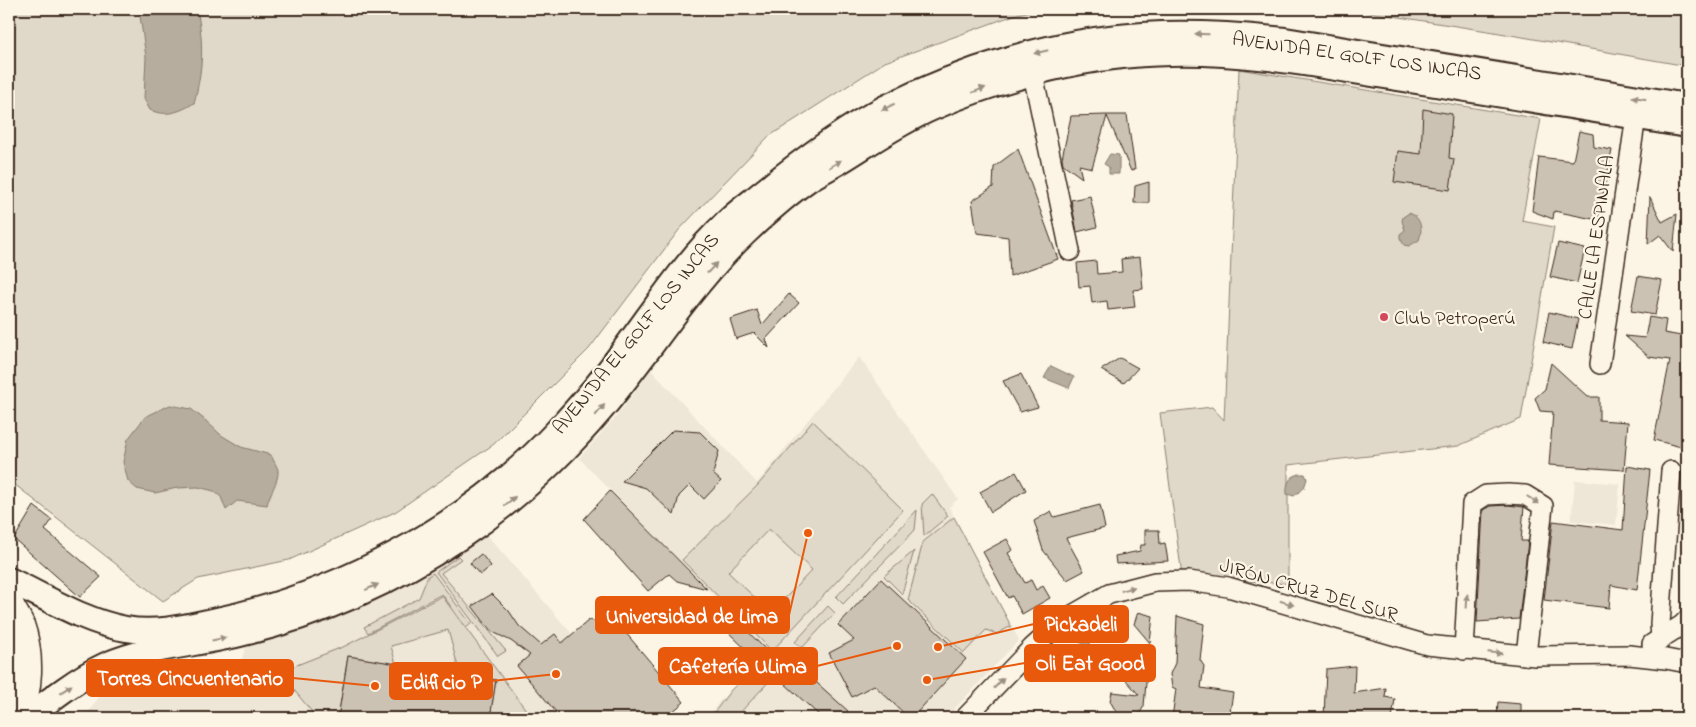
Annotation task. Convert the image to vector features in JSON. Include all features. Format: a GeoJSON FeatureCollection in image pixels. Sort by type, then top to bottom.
{"type":"FeatureCollection","features":[{"type":"Feature","properties":{"kind":"main road"},"geometry":{"type":"LineString","coordinates":[[9,604],[20,625],[26,655],[26,686],[16,718]]}},
{"type":"Feature","properties":{"kind":"street","name":"AVENIDA EL GOLF LOS INCAS"},"geometry":{"type":"LineString","coordinates":[[9,580],[90,618],[126,629],[146,632],[233,617],[278,603],[334,583],[414,544],[486,495],[538,449],[587,396],[621,354],[678,276],[726,222],[797,164],[874,115],[920,92],[988,66],[1022,56],[1093,41],[1140,35],[1240,35],[1285,40],[1687,106]]}},
{"type":"Feature","properties":{"kind":"street","name":"AVENIDA EL GOLF LOS INCAS"},"geometry":{"type":"LineString","coordinates":[[27,718],[67,689],[103,667],[149,652],[244,633],[304,616],[386,581],[423,561],[499,510],[535,479],[568,446],[607,402],[693,288],[740,238],[773,208],[809,179],[886,132],[930,109],[995,84],[1097,60],[1139,54],[1238,54],[1346,69],[1687,125]]}},
{"type":"Feature","properties":{"kind":"street"},"geometry":{"type":"LineString","coordinates":[[1033,74],[1070,251]]}},
{"type":"Feature","properties":{"kind":"street","name":"CALLE LA ESPINALA"},"geometry":{"type":"LineString","coordinates":[[1600,364],[1636,116]]}},
{"type":"Feature","properties":{"kind":"street"},"geometry":{"type":"LineString","coordinates":[[1661,640],[1660,624],[1671,471]]}},
{"type":"Feature","properties":{"kind":"street"},"geometry":{"type":"LineString","coordinates":[[1464,650],[1472,504],[1486,495],[1524,495],[1543,506],[1526,655]]}},
{"type":"Feature","properties":{"kind":"street","name":"JIRÓN CRUZ DEL SUR"},"geometry":{"type":"LineString","coordinates":[[965,718],[1032,648],[1062,621],[1109,594],[1155,582],[1189,581],[1228,587],[1427,645],[1526,655],[1628,655],[1687,663]]}},
{"type":"Feature","properties":{"kind":"street","name":"JIRÓN CRUZ DEL SUR"},"geometry":{"type":"LineString","coordinates":[[1628,655],[1661,640],[1687,620]]}},
{"type":"Feature","properties":{"kind":"shaded area"},"geometry":{"type":"Polygon","coordinates":[[[9,9],[1042,9],[1017,14],[885,62],[768,137],[679,230],[589,349],[494,444],[395,512],[289,560],[198,579],[163,601],[9,480],[9,9]]]}},
{"type":"Feature","properties":{"kind":"shaded area"},"geometry":{"type":"Polygon","coordinates":[[[139,9],[197,9],[202,45],[199,79],[194,103],[183,109],[167,113],[156,112],[150,110],[144,99],[146,57],[139,9]]]}},
{"type":"Feature","properties":{"kind":"shaded area"},"geometry":{"type":"Polygon","coordinates":[[[1348,9],[1687,9],[1687,66],[1494,32],[1348,9]]]}},
{"type":"Feature","properties":{"kind":"shaded area","name":"Club Petroperú"},"geometry":{"type":"Polygon","coordinates":[[[1239,69],[1541,119],[1522,221],[1554,227],[1521,419],[1458,446],[1288,465],[1288,584],[1182,576],[1160,413],[1212,407],[1224,420],[1239,69]]]}},
{"type":"Feature","properties":{"kind":"shaded area"},"geometry":{"type":"Polygon","coordinates":[[[1110,154],[1119,155],[1119,174],[1109,174],[1109,167],[1104,164],[1110,154]]]}},
{"type":"Feature","properties":{"kind":"shaded area"},"geometry":{"type":"Polygon","coordinates":[[[1409,213],[1418,220],[1421,232],[1419,240],[1409,246],[1404,245],[1400,234],[1405,230],[1402,221],[1403,217],[1409,213]]]}},
{"type":"Feature","properties":{"kind":"shaded area"},"geometry":{"type":"Polygon","coordinates":[[[859,357],[958,499],[949,507],[1019,640],[946,718],[708,718],[719,702],[756,663],[762,669],[774,657],[579,458],[616,417],[651,370],[757,483],[859,357]]]}},
{"type":"Feature","properties":{"kind":"shaded area"},"geometry":{"type":"Polygon","coordinates":[[[1051,366],[1074,377],[1069,388],[1044,378],[1051,366]]]}},
{"type":"Feature","properties":{"kind":"shaded area"},"geometry":{"type":"Polygon","coordinates":[[[170,405],[191,409],[221,435],[241,447],[271,455],[278,474],[267,505],[237,501],[226,510],[221,497],[214,491],[198,487],[177,488],[155,493],[137,489],[128,481],[123,462],[128,439],[145,417],[170,405]]]}},
{"type":"Feature","properties":{"kind":"shaded area"},"geometry":{"type":"Polygon","coordinates":[[[813,421],[903,510],[772,651],[682,560],[757,486],[813,421]],[[769,529],[728,572],[771,613],[812,570],[769,529]]]}},
{"type":"Feature","properties":{"kind":"shaded area"},"geometry":{"type":"Polygon","coordinates":[[[1299,474],[1305,474],[1307,479],[1304,488],[1294,496],[1287,494],[1289,481],[1299,474]]]}},
{"type":"Feature","properties":{"kind":"shaded area"},"geometry":{"type":"Polygon","coordinates":[[[1575,480],[1620,484],[1616,525],[1571,521],[1575,480]]]}},
{"type":"Feature","properties":{"kind":"shaded area"},"geometry":{"type":"Polygon","coordinates":[[[932,494],[948,516],[924,536],[922,504],[932,494]]]}},
{"type":"Feature","properties":{"kind":"shaded area"},"geometry":{"type":"Polygon","coordinates":[[[917,510],[915,530],[843,604],[836,597],[917,510]]]}},
{"type":"Feature","properties":{"kind":"shaded area"},"geometry":{"type":"Polygon","coordinates":[[[954,517],[1011,626],[997,634],[986,630],[964,653],[908,600],[923,542],[954,517]]]}},
{"type":"Feature","properties":{"kind":"shaded area"},"geometry":{"type":"Polygon","coordinates":[[[487,535],[644,718],[84,718],[104,690],[117,682],[134,675],[180,662],[191,675],[204,671],[210,664],[219,662],[229,665],[241,661],[246,647],[322,623],[395,591],[433,570],[487,535]]]}},
{"type":"Feature","properties":{"kind":"shaded area"},"geometry":{"type":"Polygon","coordinates":[[[914,551],[902,594],[884,576],[914,551]]]}},
{"type":"Feature","properties":{"kind":"shaded area"},"geometry":{"type":"Polygon","coordinates":[[[458,556],[461,559],[441,573],[506,651],[498,656],[436,572],[458,556]]]}},
{"type":"Feature","properties":{"kind":"shaded area"},"geometry":{"type":"Polygon","coordinates":[[[433,573],[471,624],[466,628],[442,594],[368,633],[364,627],[419,598],[428,576],[433,573]]]}},
{"type":"Feature","properties":{"kind":"shaded area"},"geometry":{"type":"Polygon","coordinates":[[[442,596],[529,714],[524,718],[490,718],[496,680],[460,674],[448,630],[391,646],[396,664],[348,656],[338,718],[317,718],[279,672],[345,646],[442,596]]]}},
{"type":"Feature","properties":{"kind":"shaded area"},"geometry":{"type":"Polygon","coordinates":[[[828,606],[835,613],[802,648],[795,642],[828,606]]]}},
{"type":"Feature","properties":{"kind":"shaded area"},"geometry":{"type":"Polygon","coordinates":[[[1089,641],[1090,648],[1088,654],[1078,662],[1076,655],[1079,645],[1089,641]]]}},
{"type":"Feature","properties":{"kind":"shaded area"},"geometry":{"type":"Polygon","coordinates":[[[779,654],[787,662],[735,718],[710,718],[731,690],[757,665],[763,671],[779,654]]]}},
{"type":"Feature","properties":{"kind":"building"},"geometry":{"type":"Polygon","coordinates":[[[1423,109],[1452,114],[1449,158],[1454,159],[1450,190],[1394,182],[1398,151],[1421,154],[1423,109]]]}},
{"type":"Feature","properties":{"kind":"building"},"geometry":{"type":"Polygon","coordinates":[[[1127,115],[1135,169],[1131,171],[1107,116],[1092,168],[1079,165],[1082,178],[1063,164],[1062,158],[1071,116],[1127,115]]]}},
{"type":"Feature","properties":{"kind":"building"},"geometry":{"type":"Polygon","coordinates":[[[1579,131],[1593,134],[1594,147],[1612,150],[1598,220],[1554,211],[1553,219],[1532,211],[1539,157],[1573,161],[1579,131]]]}},
{"type":"Feature","properties":{"kind":"building"},"geometry":{"type":"Polygon","coordinates":[[[1018,149],[1058,259],[1010,276],[1008,237],[977,233],[972,201],[993,187],[994,167],[1018,149]]]}},
{"type":"Feature","properties":{"kind":"building"},"geometry":{"type":"Polygon","coordinates":[[[1149,182],[1149,203],[1134,203],[1135,186],[1149,182]]]}},
{"type":"Feature","properties":{"kind":"building"},"geometry":{"type":"Polygon","coordinates":[[[1090,196],[1097,227],[1077,232],[1071,200],[1090,196]]]}},
{"type":"Feature","properties":{"kind":"building"},"geometry":{"type":"Polygon","coordinates":[[[1650,197],[1662,222],[1677,214],[1673,252],[1660,235],[1648,244],[1650,197]]]}},
{"type":"Feature","properties":{"kind":"building"},"geometry":{"type":"Polygon","coordinates":[[[1558,243],[1585,249],[1577,283],[1550,277],[1558,243]]]}},
{"type":"Feature","properties":{"kind":"building"},"geometry":{"type":"Polygon","coordinates":[[[1140,257],[1143,289],[1133,290],[1135,307],[1108,310],[1107,301],[1092,303],[1090,286],[1079,287],[1077,263],[1096,261],[1097,274],[1122,272],[1121,259],[1140,257]]]}},
{"type":"Feature","properties":{"kind":"building"},"geometry":{"type":"Polygon","coordinates":[[[1638,276],[1662,280],[1655,315],[1631,311],[1638,276]]]}},
{"type":"Feature","properties":{"kind":"building"},"geometry":{"type":"Polygon","coordinates":[[[789,294],[799,303],[766,339],[769,348],[754,333],[736,339],[730,319],[757,310],[762,325],[789,294]]]}},
{"type":"Feature","properties":{"kind":"building"},"geometry":{"type":"Polygon","coordinates":[[[1549,312],[1578,319],[1572,349],[1543,342],[1549,312]]]}},
{"type":"Feature","properties":{"kind":"building"},"geometry":{"type":"Polygon","coordinates":[[[1649,317],[1666,320],[1664,333],[1687,337],[1687,439],[1685,448],[1654,440],[1670,360],[1649,357],[1625,336],[1645,338],[1649,317]]]}},
{"type":"Feature","properties":{"kind":"building"},"geometry":{"type":"Polygon","coordinates":[[[1120,358],[1138,368],[1124,383],[1101,370],[1120,358]]]}},
{"type":"Feature","properties":{"kind":"building"},"geometry":{"type":"Polygon","coordinates":[[[1551,363],[1588,397],[1599,397],[1599,420],[1628,422],[1624,470],[1549,465],[1553,412],[1540,411],[1535,398],[1545,389],[1551,363]]]}},
{"type":"Feature","properties":{"kind":"building"},"geometry":{"type":"Polygon","coordinates":[[[1021,374],[1038,407],[1020,412],[1003,381],[1021,374]]]}},
{"type":"Feature","properties":{"kind":"building"},"geometry":{"type":"Polygon","coordinates":[[[673,430],[700,432],[719,451],[713,474],[721,481],[704,499],[690,485],[679,496],[674,515],[646,488],[622,481],[673,430]]]}},
{"type":"Feature","properties":{"kind":"building"},"geometry":{"type":"Polygon","coordinates":[[[1627,466],[1650,470],[1637,590],[1611,585],[1609,608],[1544,600],[1553,521],[1623,530],[1627,466]]]}},
{"type":"Feature","properties":{"kind":"building"},"geometry":{"type":"Polygon","coordinates":[[[1016,472],[1026,490],[991,512],[980,492],[1016,472]]]}},
{"type":"Feature","properties":{"kind":"building"},"geometry":{"type":"Polygon","coordinates":[[[610,491],[707,589],[677,581],[669,574],[648,591],[584,519],[610,491]]]}},
{"type":"Feature","properties":{"kind":"building"},"geometry":{"type":"Polygon","coordinates":[[[1100,505],[1105,528],[1066,538],[1084,571],[1067,580],[1043,550],[1034,521],[1051,511],[1054,517],[1100,505]]]}},
{"type":"Feature","properties":{"kind":"building"},"geometry":{"type":"Polygon","coordinates":[[[1508,505],[1524,507],[1521,541],[1528,541],[1519,619],[1477,622],[1483,510],[1490,506],[1508,505]]]}},
{"type":"Feature","properties":{"kind":"building"},"geometry":{"type":"Polygon","coordinates":[[[34,506],[52,520],[45,530],[101,577],[80,597],[14,539],[34,506]]]}},
{"type":"Feature","properties":{"kind":"building"},"geometry":{"type":"Polygon","coordinates":[[[1145,530],[1159,530],[1160,544],[1165,543],[1168,561],[1116,564],[1115,556],[1140,551],[1141,545],[1145,545],[1145,530]]]}},
{"type":"Feature","properties":{"kind":"building"},"geometry":{"type":"Polygon","coordinates":[[[1007,539],[1013,550],[1008,553],[1025,583],[1031,580],[1036,590],[1043,586],[1050,598],[1022,614],[1012,596],[1008,598],[983,552],[1007,539]]]}},
{"type":"Feature","properties":{"kind":"building"},"geometry":{"type":"Polygon","coordinates":[[[481,554],[491,566],[480,575],[470,563],[481,554]]]}},
{"type":"Feature","properties":{"kind":"building"},"geometry":{"type":"Polygon","coordinates":[[[881,579],[966,659],[912,718],[909,718],[874,685],[852,697],[829,653],[854,640],[838,625],[881,579]]]}},
{"type":"Feature","properties":{"kind":"building"},"geometry":{"type":"Polygon","coordinates":[[[492,594],[509,611],[519,626],[541,645],[555,634],[562,643],[589,620],[620,626],[684,702],[665,718],[561,718],[517,666],[530,655],[511,641],[491,631],[472,606],[492,594]]]}},
{"type":"Feature","properties":{"kind":"building"},"geometry":{"type":"Polygon","coordinates":[[[714,597],[771,655],[762,665],[703,609],[714,597]]]}},
{"type":"Feature","properties":{"kind":"building"},"geometry":{"type":"Polygon","coordinates":[[[1138,612],[1153,616],[1150,643],[1134,624],[1138,612]]]}},
{"type":"Feature","properties":{"kind":"building"},"geometry":{"type":"Polygon","coordinates":[[[1177,616],[1204,624],[1200,660],[1204,666],[1201,688],[1233,693],[1229,718],[1172,718],[1176,689],[1172,687],[1170,674],[1175,663],[1177,616]]]}},
{"type":"Feature","properties":{"kind":"building"},"geometry":{"type":"Polygon","coordinates":[[[1125,646],[1147,651],[1144,663],[1147,671],[1144,706],[1137,718],[1118,715],[1110,701],[1112,692],[1139,695],[1114,666],[1125,646]]]}},
{"type":"Feature","properties":{"kind":"building"},"geometry":{"type":"Polygon","coordinates":[[[348,656],[496,680],[490,718],[338,718],[348,656]]]}},
{"type":"Feature","properties":{"kind":"building"},"geometry":{"type":"Polygon","coordinates":[[[797,665],[848,711],[841,718],[822,718],[782,681],[797,665]]]}},
{"type":"Feature","properties":{"kind":"building"},"geometry":{"type":"Polygon","coordinates":[[[1355,666],[1354,693],[1386,688],[1385,697],[1395,699],[1392,718],[1324,718],[1326,669],[1355,666]]]}},
{"type":"Feature","properties":{"kind":"building"},"geometry":{"type":"Polygon","coordinates":[[[1498,702],[1521,704],[1521,718],[1497,718],[1498,702]]]}},
{"type":"Feature","properties":{"kind":"place","name":"Club Petroperú"},"geometry":{"type":"Point","coordinates":[1384,317]}},
{"type":"Feature","properties":{"kind":"place","name":"Universidad de Lima"},"geometry":{"type":"Point","coordinates":[808,533]}},
{"type":"Feature","properties":{"kind":"place","name":"Cafetería ULima"},"geometry":{"type":"Point","coordinates":[897,646]}},
{"type":"Feature","properties":{"kind":"place","name":"Pickadeli"},"geometry":{"type":"Point","coordinates":[938,647]}},
{"type":"Feature","properties":{"kind":"place","name":"Edificio P"},"geometry":{"type":"Point","coordinates":[556,674]}},
{"type":"Feature","properties":{"kind":"place","name":"Oli Eat Good"},"geometry":{"type":"Point","coordinates":[927,680]}},
{"type":"Feature","properties":{"kind":"place","name":"Torres Cincuentenario"},"geometry":{"type":"Point","coordinates":[375,686]}}]}
